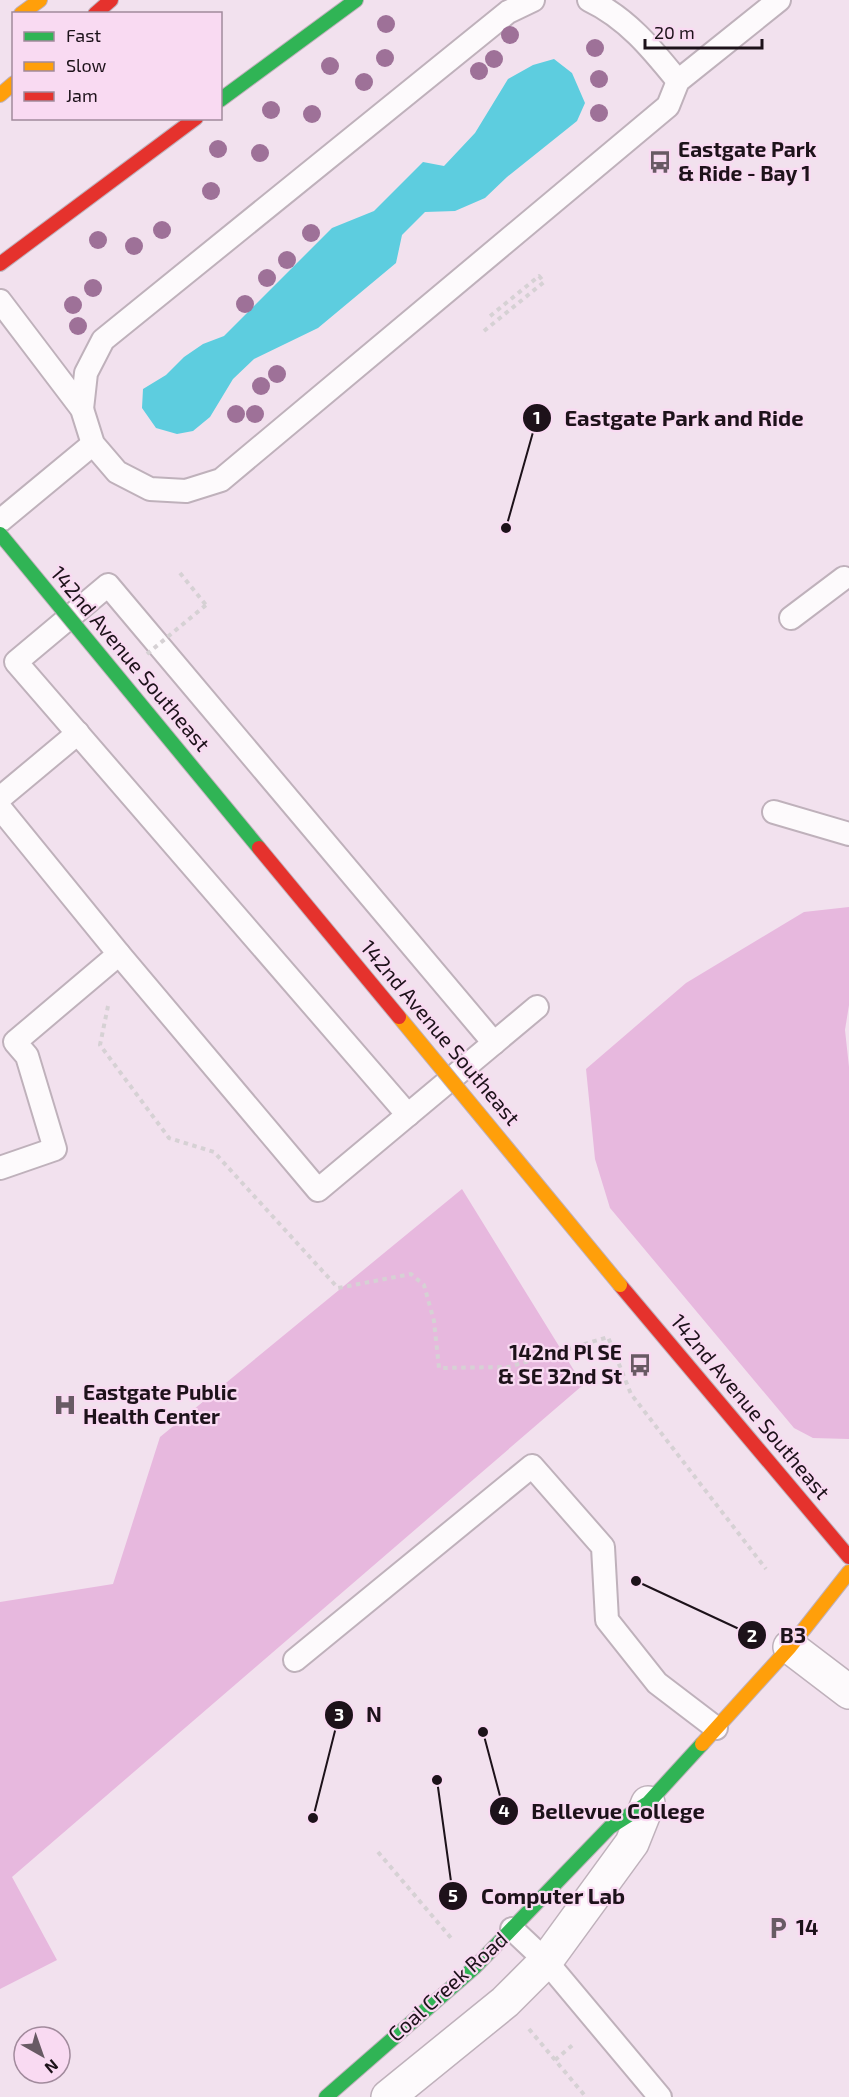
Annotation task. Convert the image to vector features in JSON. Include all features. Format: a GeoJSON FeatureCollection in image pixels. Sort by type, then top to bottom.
{"type":"FeatureCollection","features":[{"type":"Feature","properties":{"kind":"main road"},"geometry":{"type":"LineString","coordinates":[[24,12],[40,0]]}},
{"type":"Feature","properties":{"kind":"main road"},"geometry":{"type":"LineString","coordinates":[[97,12],[111,0]]}},
{"type":"Feature","properties":{"kind":"main road"},"geometry":{"type":"LineString","coordinates":[[222,99],[356,0]]}},
{"type":"Feature","properties":{"kind":"main road"},"geometry":{"type":"LineString","coordinates":[[0,95],[12,85]]}},
{"type":"Feature","properties":{"kind":"main road"},"geometry":{"type":"LineString","coordinates":[[0,264],[193,120]]}},
{"type":"Feature","properties":{"kind":"main road","name":"142nd Avenue Southeast"},"geometry":{"type":"LineString","coordinates":[[0,534],[620,1285],[849,1557]]}},
{"type":"Feature","properties":{"kind":"main road","name":"Coal Creek Road"},"geometry":{"type":"LineString","coordinates":[[326,2097],[475,1967],[610,1827],[648,1803],[790,1647],[849,1572]]}},
{"type":"Feature","properties":{"kind":"street"},"geometry":{"type":"LineString","coordinates":[[790,1647],[849,1692]]}},
{"type":"Feature","properties":{"kind":"street","name":"Coal Creek Road"},"geometry":{"type":"LineString","coordinates":[[388,2097],[506,2002],[546,1961],[632,1843],[648,1803]]}},
{"type":"Feature","properties":{"kind":"lane"},"geometry":{"type":"LineString","coordinates":[[82,409],[86,373],[103,340],[508,12],[533,0]]}},
{"type":"Feature","properties":{"kind":"lane"},"geometry":{"type":"LineString","coordinates":[[589,0],[608,9],[645,42],[678,81]]}},
{"type":"Feature","properties":{"kind":"lane"},"geometry":{"type":"LineString","coordinates":[[0,301],[82,409],[93,444],[117,472],[150,489],[186,491],[221,480],[668,106],[678,81],[779,0]]}},
{"type":"Feature","properties":{"kind":"lane"},"geometry":{"type":"LineString","coordinates":[[0,521],[93,444]]}},
{"type":"Feature","properties":{"kind":"lane"},"geometry":{"type":"LineString","coordinates":[[791,618],[844,578]]}},
{"type":"Feature","properties":{"kind":"lane"},"geometry":{"type":"LineString","coordinates":[[408,1115],[16,662],[108,585],[494,1043]]}},
{"type":"Feature","properties":{"kind":"lane"},"geometry":{"type":"LineString","coordinates":[[0,798],[78,733]]}},
{"type":"Feature","properties":{"kind":"lane"},"geometry":{"type":"LineString","coordinates":[[0,808],[119,954],[318,1190],[537,1007]]}},
{"type":"Feature","properties":{"kind":"lane"},"geometry":{"type":"LineString","coordinates":[[774,813],[849,834]]}},
{"type":"Feature","properties":{"kind":"lane"},"geometry":{"type":"LineString","coordinates":[[0,1167],[55,1149],[27,1056],[7,1046],[119,954]]}},
{"type":"Feature","properties":{"kind":"lane"},"geometry":{"type":"LineString","coordinates":[[295,1660],[532,1466],[603,1547],[607,1620],[657,1683],[716,1728]]}},
{"type":"Feature","properties":{"kind":"lane"},"geometry":{"type":"LineString","coordinates":[[512,1929],[546,1961],[660,2097]]}},
{"type":"Feature","properties":{"kind":"path"},"geometry":{"type":"LineString","coordinates":[[484,331],[544,282],[539,276],[489,317]]}},
{"type":"Feature","properties":{"kind":"path"},"geometry":{"type":"LineString","coordinates":[[142,659],[206,605],[180,573]]}},
{"type":"Feature","properties":{"kind":"path"},"geometry":{"type":"LineString","coordinates":[[110,1000],[100,1045],[169,1138],[214,1152],[338,1288],[411,1274],[424,1286],[434,1321],[439,1368],[509,1366],[608,1337],[631,1394],[766,1569]]}},
{"type":"Feature","properties":{"kind":"path"},"geometry":{"type":"LineString","coordinates":[[378,1852],[457,1945]]}},
{"type":"Feature","properties":{"kind":"path"},"geometry":{"type":"LineString","coordinates":[[522,2022],[586,2097]]}},
{"type":"Feature","properties":{"kind":"shaded area"},"geometry":{"type":"Polygon","coordinates":[[[849,907],[849,1005],[845,1030],[849,1067],[849,1439],[813,1438],[794,1428],[610,1208],[595,1159],[586,1069],[686,983],[804,912],[849,907]]]}},
{"type":"Feature","properties":{"kind":"shaded area"},"geometry":{"type":"Polygon","coordinates":[[[462,1189],[583,1385],[12,1877],[57,1960],[0,1989],[0,1602],[113,1584],[160,1437],[462,1189]]]}},
{"type":"Feature","properties":{"kind":"water"},"geometry":{"type":"Polygon","coordinates":[[[554,59],[572,73],[585,103],[577,121],[507,177],[485,198],[455,211],[425,212],[402,235],[396,263],[318,328],[254,359],[233,379],[210,417],[193,431],[177,434],[156,428],[142,408],[143,389],[166,375],[184,357],[203,344],[224,336],[332,228],[374,211],[423,162],[444,166],[475,133],[508,79],[533,65],[554,59]]]}},
{"type":"Feature","properties":{"kind":"traffic: fast"},"geometry":{"type":"LineString","coordinates":[[222,99],[356,0]]}},
{"type":"Feature","properties":{"kind":"traffic: fast"},"geometry":{"type":"LineString","coordinates":[[0,534],[259,848]]}},
{"type":"Feature","properties":{"kind":"traffic: fast"},"geometry":{"type":"LineString","coordinates":[[326,2097],[475,1967],[610,1827],[648,1803],[702,1744]]}},
{"type":"Feature","properties":{"kind":"traffic: slow"},"geometry":{"type":"LineString","coordinates":[[24,12],[40,0]]}},
{"type":"Feature","properties":{"kind":"traffic: slow"},"geometry":{"type":"LineString","coordinates":[[0,95],[12,85]]}},
{"type":"Feature","properties":{"kind":"traffic: slow"},"geometry":{"type":"LineString","coordinates":[[399,1017],[620,1285]]}},
{"type":"Feature","properties":{"kind":"traffic: slow"},"geometry":{"type":"LineString","coordinates":[[702,1744],[790,1647],[849,1572]]}},
{"type":"Feature","properties":{"kind":"traffic: jam"},"geometry":{"type":"LineString","coordinates":[[97,12],[111,0]]}},
{"type":"Feature","properties":{"kind":"traffic: jam"},"geometry":{"type":"LineString","coordinates":[[0,264],[193,120]]}},
{"type":"Feature","properties":{"kind":"traffic: jam"},"geometry":{"type":"LineString","coordinates":[[259,848],[399,1017]]}},
{"type":"Feature","properties":{"kind":"traffic: jam"},"geometry":{"type":"LineString","coordinates":[[620,1285],[849,1557]]}},
{"type":"Feature","properties":{"kind":"place","name":"Eastgate Park & Ride - Bay 1"},"geometry":{"type":"Point","coordinates":[660,162]}},
{"type":"Feature","properties":{"kind":"place","name":"Eastgate Park and Ride"},"geometry":{"type":"Point","coordinates":[506,528]}},
{"type":"Feature","properties":{"kind":"place","name":"142nd Pl SE & SE 32nd St"},"geometry":{"type":"Point","coordinates":[640,1365]}},
{"type":"Feature","properties":{"kind":"place","name":"Eastgate Public Health Center"},"geometry":{"type":"Point","coordinates":[65,1405]}},
{"type":"Feature","properties":{"kind":"place","name":"B3"},"geometry":{"type":"Point","coordinates":[636,1581]}},
{"type":"Feature","properties":{"kind":"place","name":"Bellevue College"},"geometry":{"type":"Point","coordinates":[483,1732]}},
{"type":"Feature","properties":{"kind":"place","name":"Computer Lab"},"geometry":{"type":"Point","coordinates":[437,1780]}},
{"type":"Feature","properties":{"kind":"place","name":"N"},"geometry":{"type":"Point","coordinates":[313,1818]}},
{"type":"Feature","properties":{"kind":"place","name":"14"},"geometry":{"type":"Point","coordinates":[778,1928]}}]}
